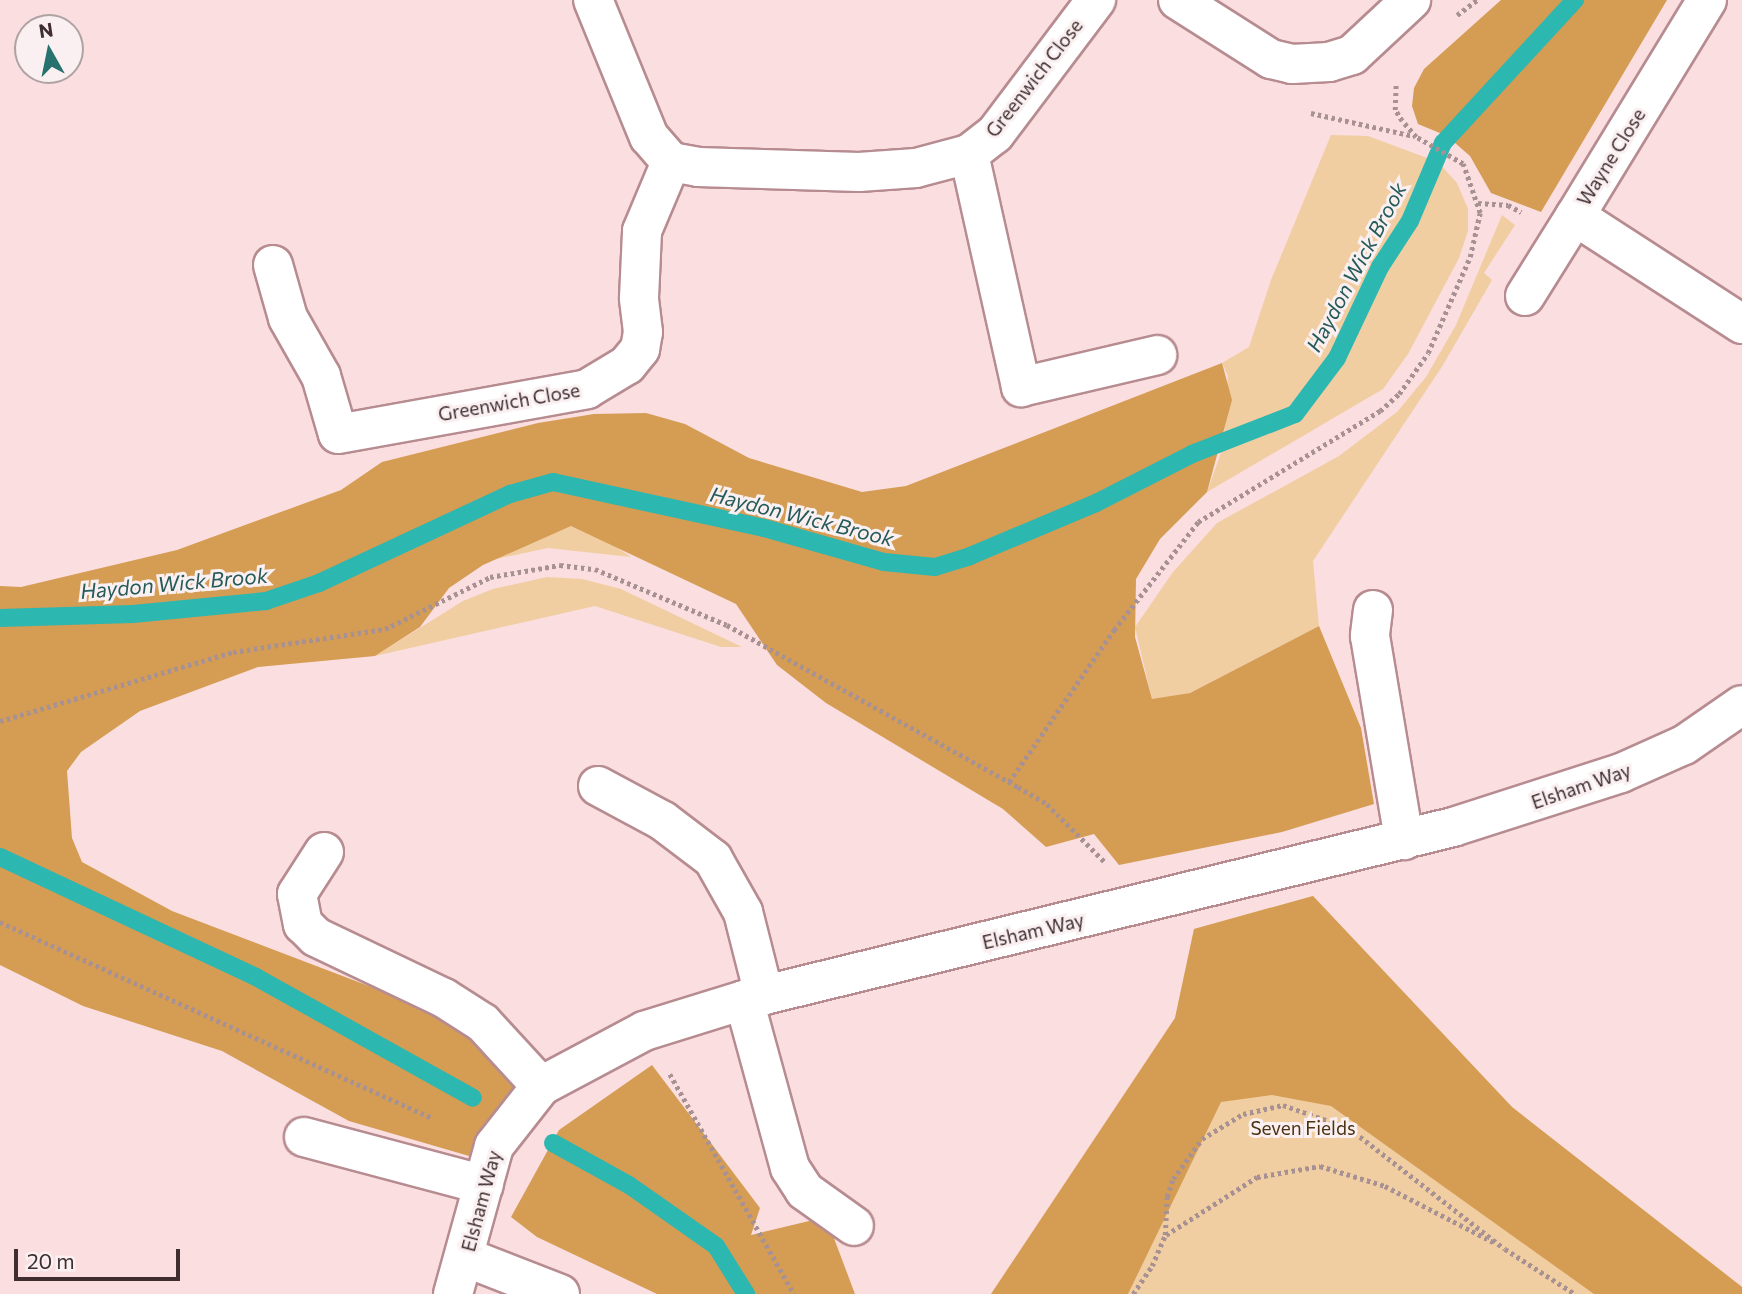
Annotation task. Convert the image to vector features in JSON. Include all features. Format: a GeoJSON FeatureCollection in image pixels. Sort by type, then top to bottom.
{"type":"FeatureCollection","features":[{"type":"Feature","properties":{"kind":"street"},"geometry":{"type":"LineString","coordinates":[[593,0],[649,137],[671,162]]}},
{"type":"Feature","properties":{"kind":"street","name":"Greenwich Close"},"geometry":{"type":"LineString","coordinates":[[274,265],[288,318],[321,376],[338,434],[587,389],[619,372],[640,349],[642,231],[671,162],[698,167],[859,172],[916,168],[969,154],[995,134],[1096,0]]}},
{"type":"Feature","properties":{"kind":"street"},"geometry":{"type":"LineString","coordinates":[[1178,0],[1271,59],[1292,64],[1329,62],[1352,55],[1411,0]]}},
{"type":"Feature","properties":{"kind":"street","name":"Wayne Close"},"geometry":{"type":"LineString","coordinates":[[1707,0],[1574,216],[1742,324]]}},
{"type":"Feature","properties":{"kind":"street","name":"Greenwich Close"},"geometry":{"type":"LineString","coordinates":[[969,154],[1021,387],[1157,355]]}},
{"type":"Feature","properties":{"kind":"street"},"geometry":{"type":"LineString","coordinates":[[1525,296],[1574,216]]}},
{"type":"Feature","properties":{"kind":"street"},"geometry":{"type":"LineString","coordinates":[[1373,610],[1370,636],[1404,840]]}},
{"type":"Feature","properties":{"kind":"street","name":"Elsham Way"},"geometry":{"type":"LineString","coordinates":[[453,1294],[494,1146],[541,1086],[645,1031],[754,998],[1404,840],[1621,773],[1684,745],[1742,705]]}},
{"type":"Feature","properties":{"kind":"street"},"geometry":{"type":"LineString","coordinates":[[598,786],[663,821],[713,859],[743,912],[754,998],[790,1168],[804,1191],[854,1226]]}},
{"type":"Feature","properties":{"kind":"street"},"geometry":{"type":"LineString","coordinates":[[324,852],[297,894],[303,924],[316,937],[444,998],[483,1023],[541,1086]]}},
{"type":"Feature","properties":{"kind":"street"},"geometry":{"type":"LineString","coordinates":[[304,1138],[484,1185]]}},
{"type":"Feature","properties":{"kind":"street"},"geometry":{"type":"LineString","coordinates":[[465,1257],[560,1294]]}},
{"type":"Feature","properties":{"kind":"path"},"geometry":{"type":"LineString","coordinates":[[1446,24],[1477,0]]}},
{"type":"Feature","properties":{"kind":"path"},"geometry":{"type":"LineString","coordinates":[[1009,782],[1114,630],[1198,522],[1353,429],[1399,394],[1449,312],[1477,232],[1476,191],[1456,157],[1416,137],[1314,115],[1303,105],[1292,64]]}},
{"type":"Feature","properties":{"kind":"path"},"geometry":{"type":"LineString","coordinates":[[1400,76],[1393,98],[1395,110],[1416,137]]}},
{"type":"Feature","properties":{"kind":"path"},"geometry":{"type":"LineString","coordinates":[[0,721],[233,652],[363,636],[414,616],[490,577],[560,565],[595,569],[630,580],[727,625],[1047,804],[1069,823],[1139,904]]}},
{"type":"Feature","properties":{"kind":"path"},"geometry":{"type":"LineString","coordinates":[[0,922],[494,1146]]}},
{"type":"Feature","properties":{"kind":"path"},"geometry":{"type":"LineString","coordinates":[[645,1031],[794,1294]]}},
{"type":"Feature","properties":{"kind":"path"},"geometry":{"type":"LineString","coordinates":[[1133,1294],[1152,1266],[1165,1235],[1167,1198],[1174,1179],[1202,1139],[1243,1114],[1283,1105],[1349,1128],[1505,1249]]}},
{"type":"Feature","properties":{"kind":"path"},"geometry":{"type":"LineString","coordinates":[[1165,1235],[1256,1177],[1320,1166],[1385,1186],[1505,1249],[1575,1294]]}},
{"type":"Feature","properties":{"kind":"green space"},"geometry":{"type":"Polygon","coordinates":[[[1331,135],[1368,136],[1438,162],[1457,183],[1468,209],[1468,231],[1459,258],[1408,354],[1383,389],[1207,492],[1223,447],[1228,376],[1222,363],[1249,347],[1271,280],[1331,135]]]}},
{"type":"Feature","properties":{"kind":"green space"},"geometry":{"type":"Polygon","coordinates":[[[1502,215],[1515,225],[1484,273],[1492,280],[1443,365],[1313,561],[1319,626],[1190,693],[1152,700],[1135,627],[1173,572],[1217,523],[1339,456],[1397,412],[1426,377],[1456,325],[1502,215]]]}},
{"type":"Feature","properties":{"kind":"green space"},"geometry":{"type":"Polygon","coordinates":[[[571,526],[600,536],[631,557],[548,548],[491,560],[571,526]]]}},
{"type":"Feature","properties":{"kind":"green space"},"geometry":{"type":"Polygon","coordinates":[[[547,577],[582,579],[621,589],[742,647],[721,647],[595,606],[375,656],[463,601],[493,589],[547,577]]]}},
{"type":"Feature","properties":{"kind":"green space","name":"Seven Fields"},"geometry":{"type":"Polygon","coordinates":[[[1313,896],[1512,1107],[1742,1287],[1742,1294],[991,1294],[1175,1018],[1194,929],[1313,896]]]}},
{"type":"Feature","properties":{"kind":"shaded area"},"geometry":{"type":"Polygon","coordinates":[[[1501,0],[1667,0],[1541,212],[1491,193],[1470,156],[1447,136],[1418,124],[1412,106],[1414,88],[1424,69],[1501,0]]]}},
{"type":"Feature","properties":{"kind":"shaded area"},"geometry":{"type":"Polygon","coordinates":[[[1222,363],[1232,400],[1207,492],[1160,539],[1136,579],[1135,637],[1152,699],[1190,693],[1319,626],[1361,728],[1374,804],[1282,832],[1119,865],[1094,834],[1046,847],[1003,809],[826,703],[777,665],[736,604],[571,526],[483,565],[449,588],[420,627],[375,656],[258,667],[140,711],[81,752],[67,771],[72,838],[82,862],[172,911],[395,996],[454,1024],[496,1053],[523,1083],[476,1158],[349,1121],[222,1051],[83,1006],[0,965],[0,586],[21,587],[177,550],[341,490],[382,462],[538,423],[594,414],[646,413],[685,424],[749,458],[862,492],[906,486],[1222,363]]]}},
{"type":"Feature","properties":{"kind":"shaded area","name":"Seven Fields"},"geometry":{"type":"Polygon","coordinates":[[[1313,896],[1512,1107],[1742,1287],[1742,1294],[1594,1294],[1331,1106],[1272,1095],[1221,1102],[1128,1294],[991,1294],[1175,1018],[1194,929],[1313,896]]]}},
{"type":"Feature","properties":{"kind":"shaded area"},"geometry":{"type":"Polygon","coordinates":[[[652,1065],[760,1208],[751,1235],[826,1217],[855,1294],[657,1294],[537,1237],[511,1217],[559,1130],[652,1065]]]}},
{"type":"Feature","properties":{"kind":"waterway","name":"Haydon Wick Brook"},"geometry":{"type":"LineString","coordinates":[[0,618],[133,614],[266,601],[319,583],[510,494],[553,482],[764,528],[884,562],[935,567],[970,556],[1096,503],[1192,454],[1295,414],[1337,358],[1380,267],[1410,221],[1443,143],[1575,0]]}},
{"type":"Feature","properties":{"kind":"waterway"},"geometry":{"type":"LineString","coordinates":[[0,857],[256,977],[473,1098]]}},
{"type":"Feature","properties":{"kind":"waterway"},"geometry":{"type":"LineString","coordinates":[[553,1143],[629,1185],[716,1246],[746,1294]]}}]}
